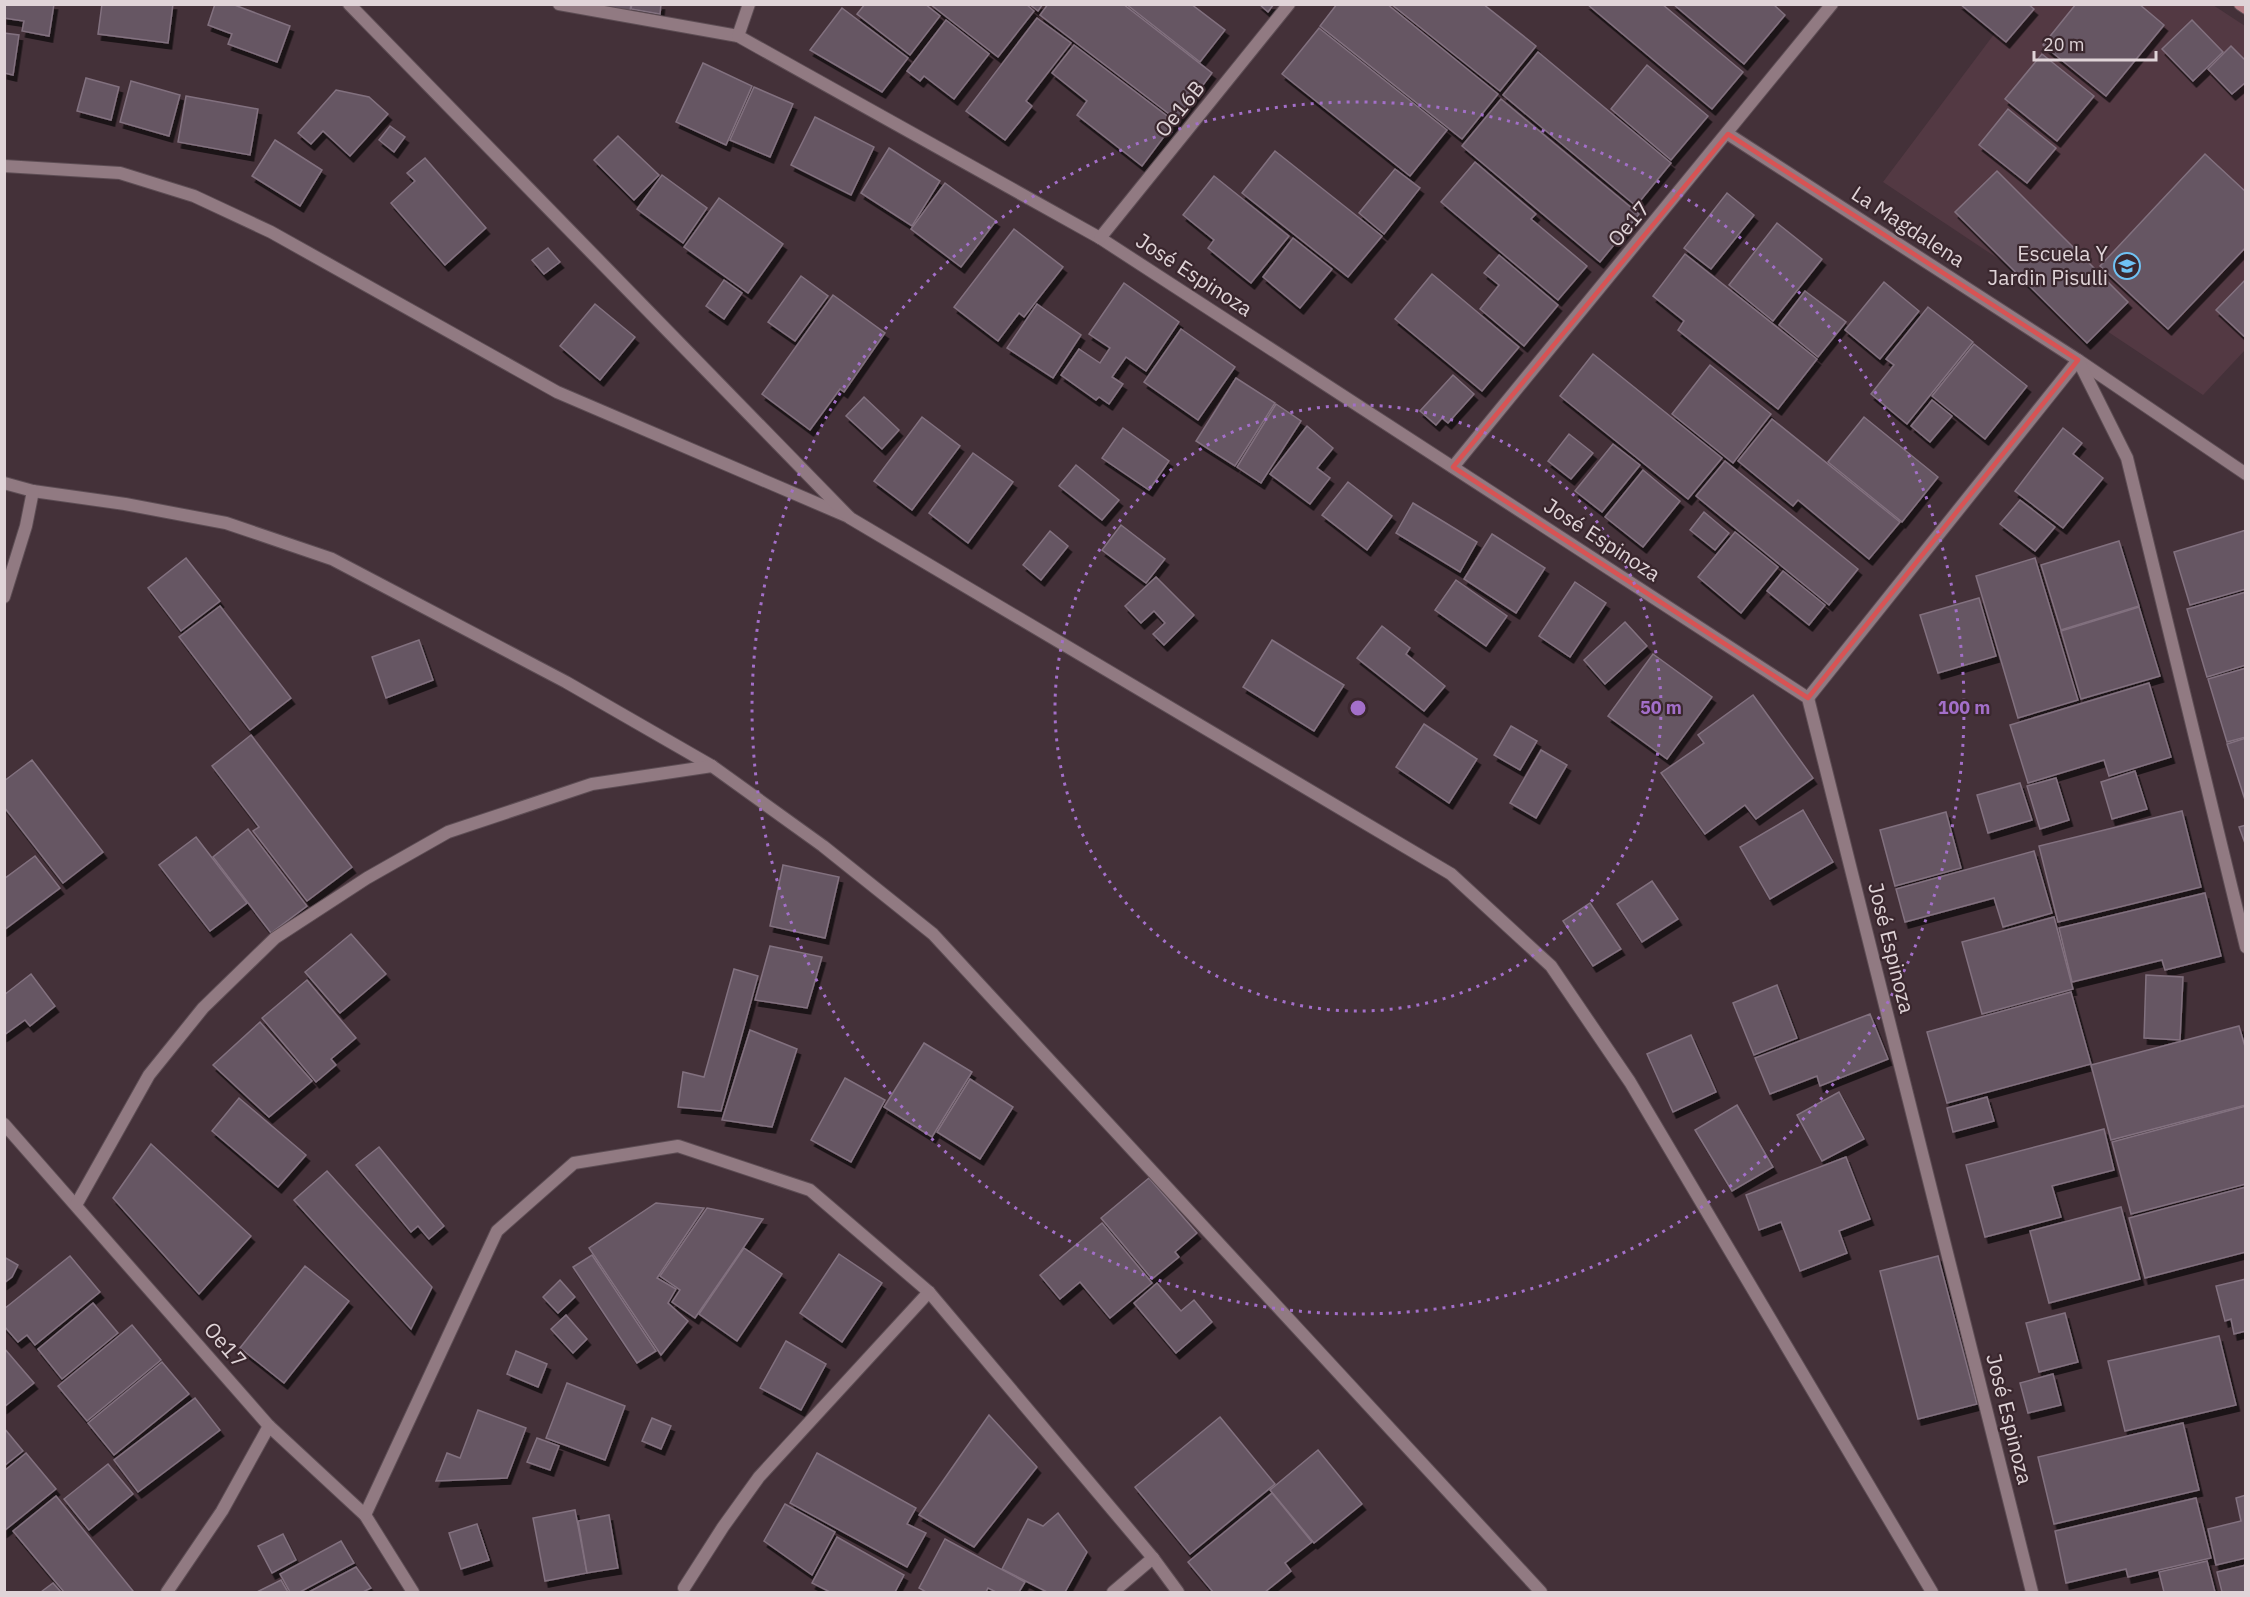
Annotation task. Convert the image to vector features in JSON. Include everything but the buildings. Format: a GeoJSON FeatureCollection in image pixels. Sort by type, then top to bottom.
{"type":"FeatureCollection","features":[{"type":"Feature","properties":{"kind":"main road"},"geometry":{"type":"LineString","coordinates":[[2240,4],[2246,8]]}},
{"type":"Feature","properties":{"kind":"street"},"geometry":{"type":"LineString","coordinates":[[349,4],[850,518]]}},
{"type":"Feature","properties":{"kind":"street","name":"José Espinoza"},"geometry":{"type":"LineString","coordinates":[[559,4],[738,36],[1100,238],[1808,698],[2032,1593]]}},
{"type":"Feature","properties":{"kind":"street"},"geometry":{"type":"LineString","coordinates":[[738,36],[749,4]]}},
{"type":"Feature","properties":{"kind":"street","name":"Oe16B"},"geometry":{"type":"LineString","coordinates":[[1100,238],[1289,4]]}},
{"type":"Feature","properties":{"kind":"street","name":"Oe17"},"geometry":{"type":"LineString","coordinates":[[1453,467],[1728,134],[1832,4]]}},
{"type":"Feature","properties":{"kind":"street","name":"La Magdalena"},"geometry":{"type":"LineString","coordinates":[[1728,134],[2078,360],[2246,474]]}},
{"type":"Feature","properties":{"kind":"street"},"geometry":{"type":"LineString","coordinates":[[4,166],[120,173],[195,196],[271,232],[558,392],[850,518],[1451,874],[1551,966],[1630,1082],[1932,1593]]}},
{"type":"Feature","properties":{"kind":"street"},"geometry":{"type":"LineString","coordinates":[[1808,698],[2078,360],[2127,458],[2246,947]]}},
{"type":"Feature","properties":{"kind":"street"},"geometry":{"type":"LineString","coordinates":[[4,483],[33,491],[125,504],[226,523],[332,559],[566,682],[712,766],[823,846],[933,934],[1541,1593]]}},
{"type":"Feature","properties":{"kind":"street"},"geometry":{"type":"LineString","coordinates":[[4,597],[26,526],[33,491]]}},
{"type":"Feature","properties":{"kind":"street"},"geometry":{"type":"LineString","coordinates":[[76,1205],[149,1075],[203,1008],[275,938],[367,878],[448,832],[592,784],[712,766]]}},
{"type":"Feature","properties":{"kind":"street","name":"Oe17"},"geometry":{"type":"LineString","coordinates":[[4,1124],[269,1426],[365,1515],[413,1593]]}},
{"type":"Feature","properties":{"kind":"street"},"geometry":{"type":"LineString","coordinates":[[365,1515],[498,1231],[574,1163],[678,1146],[810,1190],[929,1292],[1153,1558],[1178,1593]]}},
{"type":"Feature","properties":{"kind":"street"},"geometry":{"type":"LineString","coordinates":[[684,1588],[723,1527],[759,1477],[929,1292]]}},
{"type":"Feature","properties":{"kind":"street"},"geometry":{"type":"LineString","coordinates":[[167,1593],[222,1511],[269,1426]]}},
{"type":"Feature","properties":{"kind":"street"},"geometry":{"type":"LineString","coordinates":[[1113,1593],[1153,1558]]}},
{"type":"Feature","properties":{"kind":"highlighted area"},"geometry":{"type":"Polygon","coordinates":[[[1728,134],[2078,360],[1808,698],[1453,467],[1728,134]]]}},
{"type":"Feature","properties":{"kind":"shaded area","name":"Escuela Y Jardin Pisulli"},"geometry":{"type":"Polygon","coordinates":[[[2016,5],[2213,5],[2245,26],[2245,350],[2203,395],[1883,182],[2016,5]]]}},
{"type":"Feature","properties":{"kind":"place","name":"Escuela Y Jardin Pisulli"},"geometry":{"type":"Point","coordinates":[2127,266]}}]}
